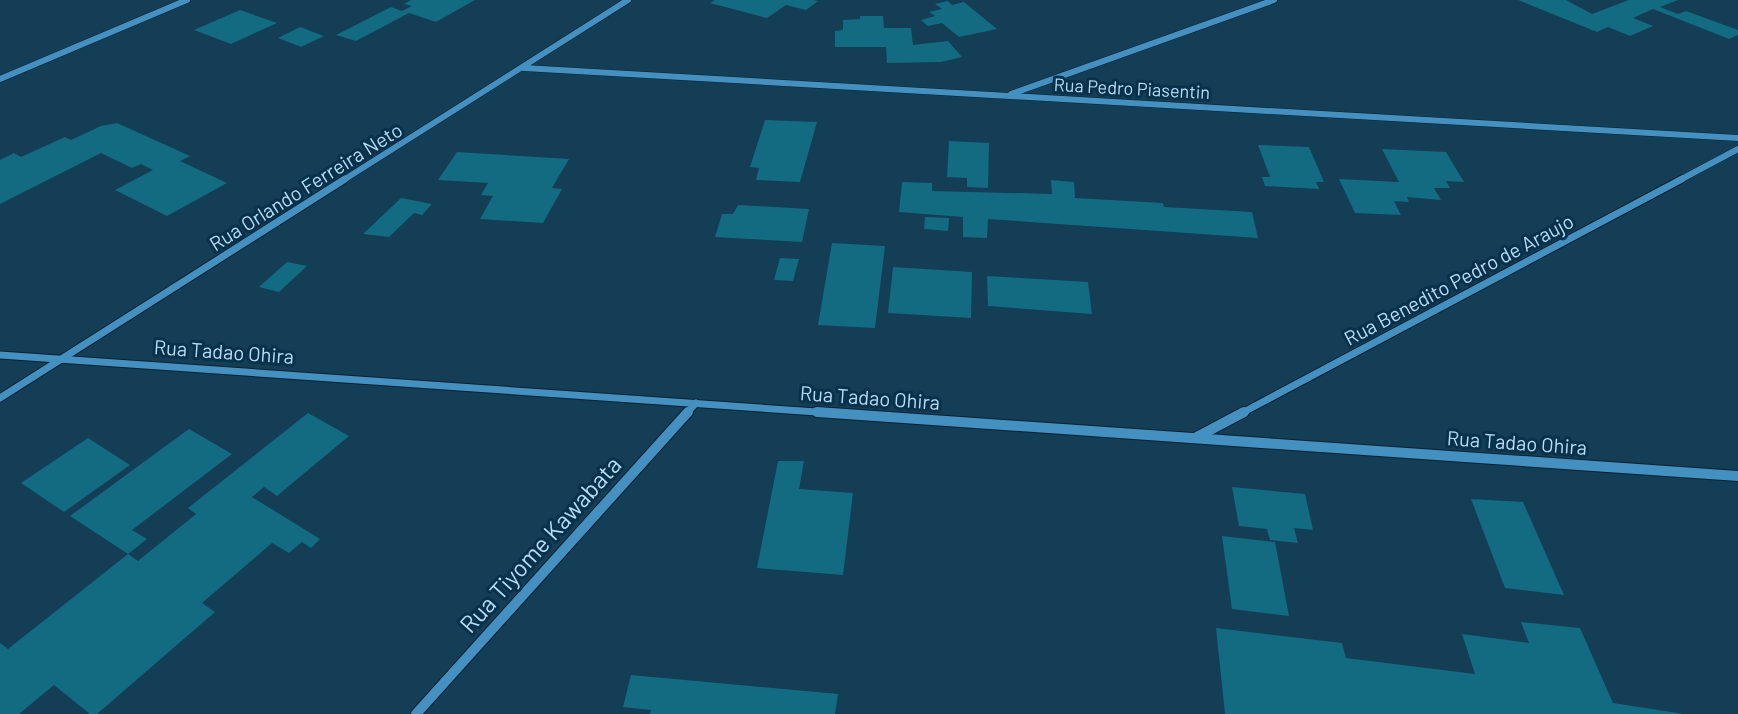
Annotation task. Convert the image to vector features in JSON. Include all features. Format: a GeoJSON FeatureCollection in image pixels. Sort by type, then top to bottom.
{"type":"FeatureCollection","features":[{"type":"Feature","properties":{"kind":"street"},"geometry":{"type":"LineString","coordinates":[[0,79],[187,0]]}},
{"type":"Feature","properties":{"kind":"street","name":"Rua Orlando Ferreira Neto"},"geometry":{"type":"LineString","coordinates":[[0,398],[628,0]]}},
{"type":"Feature","properties":{"kind":"street"},"geometry":{"type":"LineString","coordinates":[[1004,96],[1274,0]]}},
{"type":"Feature","properties":{"kind":"street","name":"Rua Pedro Piasentin"},"geometry":{"type":"LineString","coordinates":[[524,68],[1738,138]]}},
{"type":"Feature","properties":{"kind":"street","name":"Rua Benedito Pedro de Araujo"},"geometry":{"type":"LineString","coordinates":[[1195,438],[1738,149]]}},
{"type":"Feature","properties":{"kind":"street","name":"Rua Tadao Ohira"},"geometry":{"type":"LineString","coordinates":[[0,355],[1738,476]]}},
{"type":"Feature","properties":{"kind":"street","name":"Rua Tiyome Kawabata"},"geometry":{"type":"LineString","coordinates":[[416,714],[696,403]]}},
{"type":"Feature","properties":{"kind":"building"},"geometry":{"type":"Polygon","coordinates":[[[411,0],[475,0],[436,22],[409,13],[356,41],[336,35],[391,7],[402,11],[412,6],[404,4],[411,0]]]}},
{"type":"Feature","properties":{"kind":"building"},"geometry":{"type":"Polygon","coordinates":[[[715,0],[818,1],[806,10],[786,5],[767,18],[710,3],[715,0]]]}},
{"type":"Feature","properties":{"kind":"building"},"geometry":{"type":"Polygon","coordinates":[[[1518,0],[1566,0],[1592,14],[1629,0],[1678,0],[1660,7],[1678,14],[1686,11],[1738,30],[1738,35],[1729,39],[1653,9],[1633,18],[1653,26],[1630,36],[1608,27],[1597,32],[1518,0]]]}},
{"type":"Feature","properties":{"kind":"building"},"geometry":{"type":"Polygon","coordinates":[[[948,1],[952,5],[964,2],[997,29],[959,37],[942,23],[928,26],[921,20],[935,16],[929,12],[942,9],[935,4],[948,1]]]}},
{"type":"Feature","properties":{"kind":"building"},"geometry":{"type":"Polygon","coordinates":[[[240,10],[277,23],[231,44],[194,30],[240,10]]]}},
{"type":"Feature","properties":{"kind":"building"},"geometry":{"type":"Polygon","coordinates":[[[860,16],[883,16],[884,28],[911,28],[913,45],[948,41],[962,57],[941,62],[887,63],[886,47],[835,47],[835,31],[843,30],[843,20],[860,19],[860,16]]]}},
{"type":"Feature","properties":{"kind":"building"},"geometry":{"type":"Polygon","coordinates":[[[300,27],[324,36],[301,47],[278,38],[300,27]]]}},
{"type":"Feature","properties":{"kind":"building"},"geometry":{"type":"Polygon","coordinates":[[[765,120],[817,122],[800,182],[756,180],[759,168],[750,167],[765,120]]]}},
{"type":"Feature","properties":{"kind":"building"},"geometry":{"type":"Polygon","coordinates":[[[117,123],[190,156],[180,161],[227,183],[167,216],[115,190],[153,170],[141,164],[132,168],[101,153],[0,204],[0,160],[14,153],[21,157],[65,137],[71,140],[101,126],[117,123]]]}},
{"type":"Feature","properties":{"kind":"building"},"geometry":{"type":"Polygon","coordinates":[[[949,141],[989,143],[988,188],[967,187],[967,178],[947,177],[949,141]]]}},
{"type":"Feature","properties":{"kind":"building"},"geometry":{"type":"Polygon","coordinates":[[[1258,145],[1309,147],[1324,182],[1316,182],[1319,189],[1265,186],[1262,177],[1270,177],[1258,145]]]}},
{"type":"Feature","properties":{"kind":"building"},"geometry":{"type":"Polygon","coordinates":[[[1382,149],[1446,152],[1464,182],[1446,181],[1450,188],[1434,188],[1441,200],[1407,197],[1409,202],[1394,201],[1401,215],[1355,213],[1339,179],[1399,182],[1382,149]]]}},
{"type":"Feature","properties":{"kind":"building"},"geometry":{"type":"Polygon","coordinates":[[[457,152],[569,159],[552,188],[562,189],[543,223],[480,219],[493,196],[481,195],[488,183],[438,180],[457,152]]]}},
{"type":"Feature","properties":{"kind":"building"},"geometry":{"type":"Polygon","coordinates":[[[1051,180],[1074,182],[1075,198],[1252,212],[1258,238],[988,219],[987,238],[963,237],[963,217],[899,212],[902,182],[932,183],[932,191],[1052,194],[1051,180]]]}},
{"type":"Feature","properties":{"kind":"building"},"geometry":{"type":"Polygon","coordinates":[[[401,198],[432,204],[422,215],[414,213],[389,237],[363,234],[401,198]]]}},
{"type":"Feature","properties":{"kind":"building"},"geometry":{"type":"Polygon","coordinates":[[[738,205],[809,209],[802,242],[715,237],[722,214],[733,214],[738,205]]]}},
{"type":"Feature","properties":{"kind":"building"},"geometry":{"type":"Polygon","coordinates":[[[925,217],[949,218],[948,231],[924,229],[925,217]]]}},
{"type":"Feature","properties":{"kind":"building"},"geometry":{"type":"Polygon","coordinates":[[[832,243],[885,246],[875,328],[818,325],[832,243]]]}},
{"type":"Feature","properties":{"kind":"building"},"geometry":{"type":"Polygon","coordinates":[[[780,258],[799,259],[793,281],[774,280],[780,258]]]}},
{"type":"Feature","properties":{"kind":"building"},"geometry":{"type":"Polygon","coordinates":[[[287,262],[307,266],[279,292],[259,287],[287,262]]]}},
{"type":"Feature","properties":{"kind":"building"},"geometry":{"type":"Polygon","coordinates":[[[893,267],[972,272],[971,318],[888,313],[893,267]]]}},
{"type":"Feature","properties":{"kind":"building"},"geometry":{"type":"Polygon","coordinates":[[[987,276],[1088,282],[1092,314],[988,306],[987,276]]]}},
{"type":"Feature","properties":{"kind":"building"},"geometry":{"type":"Polygon","coordinates":[[[308,413],[349,436],[277,496],[264,487],[252,497],[320,539],[311,548],[302,542],[289,553],[272,543],[202,603],[215,612],[97,714],[90,714],[54,685],[19,714],[0,714],[0,643],[8,649],[128,554],[138,561],[196,514],[188,508],[308,413]]]}},
{"type":"Feature","properties":{"kind":"building"},"geometry":{"type":"Polygon","coordinates":[[[189,429],[232,454],[132,530],[147,539],[128,554],[70,516],[189,429]]]}},
{"type":"Feature","properties":{"kind":"building"},"geometry":{"type":"Polygon","coordinates":[[[88,438],[130,465],[64,512],[21,483],[88,438]]]}},
{"type":"Feature","properties":{"kind":"building"},"geometry":{"type":"Polygon","coordinates":[[[778,461],[804,461],[799,489],[853,493],[843,575],[757,568],[778,461]]]}},
{"type":"Feature","properties":{"kind":"building"},"geometry":{"type":"Polygon","coordinates":[[[1232,487],[1305,494],[1313,530],[1294,528],[1298,543],[1270,540],[1267,529],[1239,526],[1232,487]]]}},
{"type":"Feature","properties":{"kind":"building"},"geometry":{"type":"Polygon","coordinates":[[[1471,499],[1523,502],[1564,595],[1505,588],[1471,499]]]}},
{"type":"Feature","properties":{"kind":"building"},"geometry":{"type":"Polygon","coordinates":[[[1222,536],[1275,542],[1289,616],[1232,609],[1222,536]]]}},
{"type":"Feature","properties":{"kind":"building"},"geometry":{"type":"Polygon","coordinates":[[[1521,622],[1580,628],[1613,703],[1684,714],[1225,714],[1216,628],[1342,643],[1346,658],[1475,674],[1462,634],[1529,643],[1521,622]]]}},
{"type":"Feature","properties":{"kind":"building"},"geometry":{"type":"Polygon","coordinates":[[[631,675],[838,694],[835,714],[650,714],[651,710],[623,707],[631,675]]]}}]}
